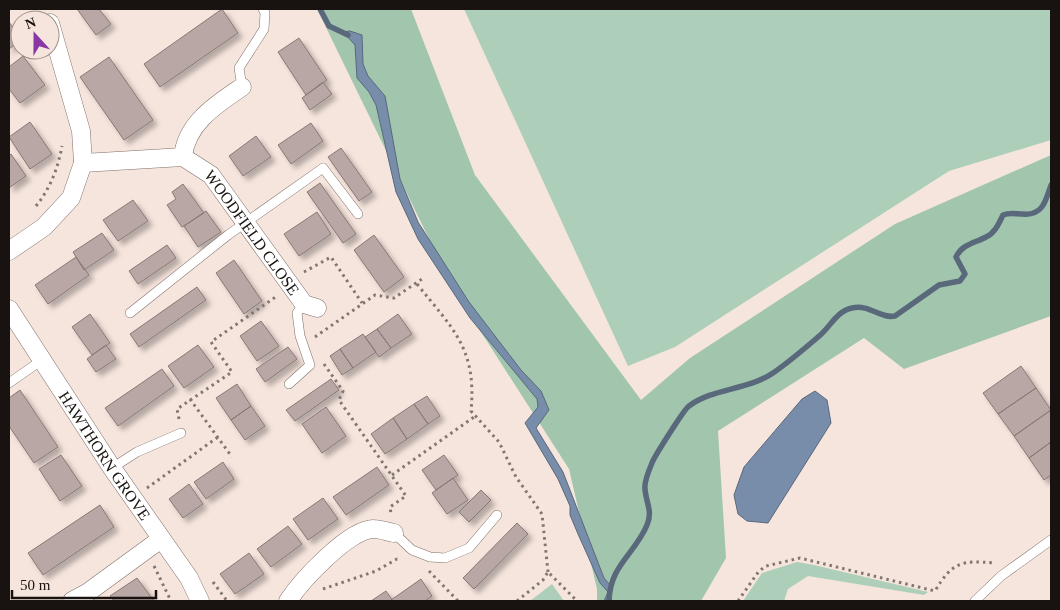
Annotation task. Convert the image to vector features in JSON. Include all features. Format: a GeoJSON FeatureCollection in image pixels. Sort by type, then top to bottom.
{"type":"FeatureCollection","features":[{"type":"Feature","properties":{"kind":"street"},"geometry":{"type":"LineString","coordinates":[[9,251],[44,227],[71,198],[83,163],[81,131],[60,59]]}},
{"type":"Feature","properties":{"kind":"street"},"geometry":{"type":"LineString","coordinates":[[83,163],[183,157],[184,147],[204,113],[242,87]]}},
{"type":"Feature","properties":{"kind":"street","name":"WOODFIELD CLOSE"},"geometry":{"type":"LineString","coordinates":[[183,157],[211,175],[291,285],[311,306]]}},
{"type":"Feature","properties":{"kind":"street","name":"HAWTHORN GROVE"},"geometry":{"type":"LineString","coordinates":[[9,309],[112,468],[189,578],[200,601]]}},
{"type":"Feature","properties":{"kind":"street"},"geometry":{"type":"LineString","coordinates":[[288,601],[298,586],[357,534],[373,528],[394,533]]}},
{"type":"Feature","properties":{"kind":"street"},"geometry":{"type":"LineString","coordinates":[[72,601],[88,593],[162,539]]}},
{"type":"Feature","properties":{"kind":"lane"},"geometry":{"type":"LineString","coordinates":[[242,87],[239,68],[264,29],[265,13],[263,9]]}},
{"type":"Feature","properties":{"kind":"lane"},"geometry":{"type":"LineString","coordinates":[[130,313],[247,222],[324,168],[358,214]]}},
{"type":"Feature","properties":{"kind":"lane"},"geometry":{"type":"LineString","coordinates":[[289,384],[310,365],[300,336],[297,313],[311,306]]}},
{"type":"Feature","properties":{"kind":"lane"},"geometry":{"type":"LineString","coordinates":[[9,383],[42,360]]}},
{"type":"Feature","properties":{"kind":"lane"},"geometry":{"type":"LineString","coordinates":[[112,468],[136,452],[181,433]]}},
{"type":"Feature","properties":{"kind":"lane"},"geometry":{"type":"LineString","coordinates":[[394,533],[412,550],[430,557],[445,558],[469,548],[497,515]]}},
{"type":"Feature","properties":{"kind":"lane"},"geometry":{"type":"LineString","coordinates":[[975,601],[1001,576],[1051,540]]}},
{"type":"Feature","properties":{"kind":"path"},"geometry":{"type":"LineString","coordinates":[[31,213],[47,193],[56,171],[64,132],[81,131]]}},
{"type":"Feature","properties":{"kind":"path"},"geometry":{"type":"LineString","coordinates":[[181,433],[177,409],[232,372],[211,342],[291,285],[300,274],[331,257],[362,303]]}},
{"type":"Feature","properties":{"kind":"path"},"geometry":{"type":"LineString","coordinates":[[313,344],[313,338],[316,335],[375,295],[394,298],[422,279]]}},
{"type":"Feature","properties":{"kind":"path"},"geometry":{"type":"LineString","coordinates":[[417,284],[451,326],[466,352],[474,385],[471,411],[499,442],[516,478],[542,514],[548,572],[543,580],[517,601]]}},
{"type":"Feature","properties":{"kind":"path"},"geometry":{"type":"LineString","coordinates":[[319,356],[343,391],[339,400],[406,496],[390,507],[394,533]]}},
{"type":"Feature","properties":{"kind":"path"},"geometry":{"type":"LineString","coordinates":[[190,399],[232,457]]}},
{"type":"Feature","properties":{"kind":"path"},"geometry":{"type":"LineString","coordinates":[[392,475],[474,416]]}},
{"type":"Feature","properties":{"kind":"path"},"geometry":{"type":"LineString","coordinates":[[146,489],[218,437]]}},
{"type":"Feature","properties":{"kind":"path"},"geometry":{"type":"LineString","coordinates":[[144,552],[154,566],[171,601]]}},
{"type":"Feature","properties":{"kind":"path"},"geometry":{"type":"LineString","coordinates":[[738,601],[759,571],[766,566],[800,558],[935,591],[946,571],[964,562],[983,560],[992,563],[1000,560]]}},
{"type":"Feature","properties":{"kind":"path"},"geometry":{"type":"LineString","coordinates":[[320,590],[376,571],[397,559],[404,560]]}},
{"type":"Feature","properties":{"kind":"path"},"geometry":{"type":"LineString","coordinates":[[426,567],[458,601]]}},
{"type":"Feature","properties":{"kind":"path"},"geometry":{"type":"LineString","coordinates":[[548,572],[577,601]]}},
{"type":"Feature","properties":{"kind":"green space"},"geometry":{"type":"Polygon","coordinates":[[[317,9],[411,9],[475,175],[641,400],[690,358],[895,224],[1051,155],[1051,316],[904,369],[864,338],[718,431],[726,558],[701,601],[597,601],[597,589],[569,469],[454,290],[317,9]]]}},
{"type":"Feature","properties":{"kind":"green space"},"geometry":{"type":"Polygon","coordinates":[[[464,9],[1051,9],[1051,140],[949,171],[675,347],[628,366],[464,9]]]}},
{"type":"Feature","properties":{"kind":"green space"},"geometry":{"type":"Polygon","coordinates":[[[797,562],[928,592],[924,595],[808,576],[788,589],[784,601],[743,601],[762,573],[797,562]]]}},
{"type":"Feature","properties":{"kind":"green space"},"geometry":{"type":"Polygon","coordinates":[[[552,584],[564,601],[530,601],[552,584]]]}},
{"type":"Feature","properties":{"kind":"water"},"geometry":{"type":"Polygon","coordinates":[[[350,31],[362,35],[363,64],[368,76],[385,96],[400,179],[418,222],[469,302],[521,370],[541,391],[549,410],[536,428],[563,472],[604,578],[611,586],[611,601],[604,601],[608,592],[600,583],[578,534],[570,515],[570,506],[558,479],[525,423],[538,407],[537,399],[470,318],[418,239],[396,192],[376,105],[369,92],[357,78],[355,45],[343,32],[350,31]]]}},
{"type":"Feature","properties":{"kind":"water"},"geometry":{"type":"Polygon","coordinates":[[[815,391],[827,400],[831,423],[768,523],[747,521],[738,514],[734,495],[744,467],[802,399],[815,391]]]}},
{"type":"Feature","properties":{"kind":"building"},"geometry":{"type":"Polygon","coordinates":[[[77,9],[99,9],[111,24],[96,35],[77,9]]]}},
{"type":"Feature","properties":{"kind":"building"},"geometry":{"type":"Polygon","coordinates":[[[222,9],[238,33],[160,87],[144,64],[222,9]]]}},
{"type":"Feature","properties":{"kind":"building"},"geometry":{"type":"Polygon","coordinates":[[[9,22],[10,48],[9,49],[9,22]]]}},
{"type":"Feature","properties":{"kind":"building"},"geometry":{"type":"Polygon","coordinates":[[[299,38],[327,80],[306,95],[278,52],[299,38]]]}},
{"type":"Feature","properties":{"kind":"building"},"geometry":{"type":"Polygon","coordinates":[[[109,57],[153,120],[124,140],[80,77],[109,57]]]}},
{"type":"Feature","properties":{"kind":"building"},"geometry":{"type":"Polygon","coordinates":[[[18,60],[26,60],[45,85],[20,103],[9,89],[9,67],[18,60]]]}},
{"type":"Feature","properties":{"kind":"building"},"geometry":{"type":"Polygon","coordinates":[[[323,82],[332,94],[310,110],[302,98],[323,82]]]}},
{"type":"Feature","properties":{"kind":"building"},"geometry":{"type":"Polygon","coordinates":[[[30,122],[52,154],[30,169],[9,137],[30,122]]]}},
{"type":"Feature","properties":{"kind":"building"},"geometry":{"type":"Polygon","coordinates":[[[311,123],[323,141],[291,164],[278,145],[311,123]]]}},
{"type":"Feature","properties":{"kind":"building"},"geometry":{"type":"Polygon","coordinates":[[[256,136],[271,157],[243,176],[229,156],[256,136]]]}},
{"type":"Feature","properties":{"kind":"building"},"geometry":{"type":"Polygon","coordinates":[[[341,148],[372,192],[359,201],[328,157],[341,148]]]}},
{"type":"Feature","properties":{"kind":"building"},"geometry":{"type":"Polygon","coordinates":[[[11,154],[26,176],[9,188],[9,156],[11,154]]]}},
{"type":"Feature","properties":{"kind":"building"},"geometry":{"type":"Polygon","coordinates":[[[320,183],[356,234],[343,243],[307,192],[320,183]]]}},
{"type":"Feature","properties":{"kind":"building"},"geometry":{"type":"Polygon","coordinates":[[[183,184],[204,213],[182,227],[167,205],[176,199],[172,192],[183,184]]]}},
{"type":"Feature","properties":{"kind":"building"},"geometry":{"type":"Polygon","coordinates":[[[133,200],[148,221],[118,241],[103,220],[133,200]]]}},
{"type":"Feature","properties":{"kind":"building"},"geometry":{"type":"Polygon","coordinates":[[[206,211],[221,232],[198,247],[184,226],[206,211]]]}},
{"type":"Feature","properties":{"kind":"building"},"geometry":{"type":"Polygon","coordinates":[[[317,212],[331,234],[299,256],[284,234],[317,212]]]}},
{"type":"Feature","properties":{"kind":"building"},"geometry":{"type":"Polygon","coordinates":[[[102,233],[114,250],[84,270],[73,252],[102,233]]]}},
{"type":"Feature","properties":{"kind":"building"},"geometry":{"type":"Polygon","coordinates":[[[374,235],[404,277],[384,292],[354,250],[374,235]]]}},
{"type":"Feature","properties":{"kind":"building"},"geometry":{"type":"Polygon","coordinates":[[[167,245],[176,258],[138,284],[129,271],[167,245]]]}},
{"type":"Feature","properties":{"kind":"building"},"geometry":{"type":"Polygon","coordinates":[[[76,257],[89,275],[48,304],[35,285],[76,257]]]}},
{"type":"Feature","properties":{"kind":"building"},"geometry":{"type":"Polygon","coordinates":[[[234,260],[262,301],[244,314],[216,273],[234,260]]]}},
{"type":"Feature","properties":{"kind":"building"},"geometry":{"type":"Polygon","coordinates":[[[197,287],[206,300],[139,347],[130,334],[197,287]]]}},
{"type":"Feature","properties":{"kind":"building"},"geometry":{"type":"Polygon","coordinates":[[[90,314],[110,343],[92,355],[72,327],[90,314]]]}},
{"type":"Feature","properties":{"kind":"building"},"geometry":{"type":"Polygon","coordinates":[[[398,314],[412,334],[391,348],[377,329],[398,314]]]}},
{"type":"Feature","properties":{"kind":"building"},"geometry":{"type":"Polygon","coordinates":[[[261,321],[279,346],[257,361],[240,336],[261,321]]]}},
{"type":"Feature","properties":{"kind":"building"},"geometry":{"type":"Polygon","coordinates":[[[377,329],[391,348],[379,357],[365,337],[377,329]]]}},
{"type":"Feature","properties":{"kind":"building"},"geometry":{"type":"Polygon","coordinates":[[[363,334],[376,352],[353,368],[340,349],[363,334]]]}},
{"type":"Feature","properties":{"kind":"building"},"geometry":{"type":"Polygon","coordinates":[[[106,345],[116,359],[96,372],[87,359],[106,345]]]}},
{"type":"Feature","properties":{"kind":"building"},"geometry":{"type":"Polygon","coordinates":[[[198,345],[214,367],[184,388],[168,366],[198,345]]]}},
{"type":"Feature","properties":{"kind":"building"},"geometry":{"type":"Polygon","coordinates":[[[288,347],[297,359],[265,382],[256,369],[288,347]]]}},
{"type":"Feature","properties":{"kind":"building"},"geometry":{"type":"Polygon","coordinates":[[[340,349],[353,368],[342,375],[330,356],[340,349]]]}},
{"type":"Feature","properties":{"kind":"building"},"geometry":{"type":"Polygon","coordinates":[[[1021,366],[1036,388],[998,414],[983,393],[1021,366]]]}},
{"type":"Feature","properties":{"kind":"building"},"geometry":{"type":"Polygon","coordinates":[[[162,369],[174,386],[118,426],[105,408],[162,369]]]}},
{"type":"Feature","properties":{"kind":"building"},"geometry":{"type":"Polygon","coordinates":[[[331,379],[339,390],[295,421],[286,410],[331,379]]]}},
{"type":"Feature","properties":{"kind":"building"},"geometry":{"type":"Polygon","coordinates":[[[237,384],[251,406],[231,420],[216,398],[237,384]]]}},
{"type":"Feature","properties":{"kind":"building"},"geometry":{"type":"Polygon","coordinates":[[[1036,388],[1051,410],[1014,436],[998,414],[1036,388]]]}},
{"type":"Feature","properties":{"kind":"building"},"geometry":{"type":"Polygon","coordinates":[[[20,390],[58,447],[34,463],[9,426],[9,398],[20,390]]]}},
{"type":"Feature","properties":{"kind":"building"},"geometry":{"type":"Polygon","coordinates":[[[427,396],[440,416],[428,424],[414,404],[427,396]]]}},
{"type":"Feature","properties":{"kind":"building"},"geometry":{"type":"Polygon","coordinates":[[[414,404],[428,424],[407,439],[393,418],[414,404]]]}},
{"type":"Feature","properties":{"kind":"building"},"geometry":{"type":"Polygon","coordinates":[[[251,406],[265,426],[245,440],[231,420],[251,406]]]}},
{"type":"Feature","properties":{"kind":"building"},"geometry":{"type":"Polygon","coordinates":[[[326,407],[346,436],[322,453],[302,424],[326,407]]]}},
{"type":"Feature","properties":{"kind":"building"},"geometry":{"type":"Polygon","coordinates":[[[1051,410],[1051,442],[1029,458],[1014,436],[1051,410]]]}},
{"type":"Feature","properties":{"kind":"building"},"geometry":{"type":"Polygon","coordinates":[[[393,418],[407,439],[385,454],[371,434],[393,418]]]}},
{"type":"Feature","properties":{"kind":"building"},"geometry":{"type":"Polygon","coordinates":[[[1051,442],[1051,475],[1044,480],[1029,458],[1051,442]]]}},
{"type":"Feature","properties":{"kind":"building"},"geometry":{"type":"Polygon","coordinates":[[[61,455],[82,486],[60,501],[39,469],[61,455]]]}},
{"type":"Feature","properties":{"kind":"building"},"geometry":{"type":"Polygon","coordinates":[[[444,455],[458,475],[436,490],[422,470],[444,455]]]}},
{"type":"Feature","properties":{"kind":"building"},"geometry":{"type":"Polygon","coordinates":[[[223,462],[234,479],[206,499],[194,482],[223,462]]]}},
{"type":"Feature","properties":{"kind":"building"},"geometry":{"type":"Polygon","coordinates":[[[377,467],[389,485],[346,515],[333,497],[377,467]]]}},
{"type":"Feature","properties":{"kind":"building"},"geometry":{"type":"Polygon","coordinates":[[[453,478],[468,500],[447,514],[432,493],[453,478]]]}},
{"type":"Feature","properties":{"kind":"building"},"geometry":{"type":"Polygon","coordinates":[[[189,484],[203,504],[183,518],[169,499],[189,484]]]}},
{"type":"Feature","properties":{"kind":"building"},"geometry":{"type":"Polygon","coordinates":[[[481,490],[491,500],[469,522],[459,512],[481,490]]]}},
{"type":"Feature","properties":{"kind":"building"},"geometry":{"type":"Polygon","coordinates":[[[323,498],[338,519],[308,540],[293,519],[323,498]]]}},
{"type":"Feature","properties":{"kind":"building"},"geometry":{"type":"Polygon","coordinates":[[[100,505],[114,527],[43,575],[28,553],[100,505]]]}},
{"type":"Feature","properties":{"kind":"building"},"geometry":{"type":"Polygon","coordinates":[[[517,523],[528,534],[474,589],[463,578],[517,523]]]}},
{"type":"Feature","properties":{"kind":"building"},"geometry":{"type":"Polygon","coordinates":[[[288,526],[302,544],[271,567],[257,549],[288,526]]]}},
{"type":"Feature","properties":{"kind":"building"},"geometry":{"type":"Polygon","coordinates":[[[249,553],[264,574],[235,594],[220,574],[249,553]]]}},
{"type":"Feature","properties":{"kind":"building"},"geometry":{"type":"Polygon","coordinates":[[[137,578],[154,601],[114,601],[110,596],[137,578]]]}},
{"type":"Feature","properties":{"kind":"building"},"geometry":{"type":"Polygon","coordinates":[[[421,579],[432,596],[425,601],[391,600],[421,579]]]}},
{"type":"Feature","properties":{"kind":"building"},"geometry":{"type":"Polygon","coordinates":[[[386,591],[393,601],[371,601],[386,591]]]}},
{"type":"Feature","properties":{"kind":"waterway"},"geometry":{"type":"LineString","coordinates":[[320,9],[329,26],[348,35]]}},
{"type":"Feature","properties":{"kind":"waterway"},"geometry":{"type":"LineString","coordinates":[[609,601],[610,589],[618,569],[642,535],[649,520],[645,486],[651,466],[670,433],[689,406],[698,400],[753,383],[773,373],[818,337],[837,316],[846,310],[858,307],[884,315],[895,316],[939,285],[960,281],[965,274],[956,257],[962,249],[992,233],[1003,215],[1011,213],[1030,214],[1039,210],[1043,206],[1051,185]]}}]}
